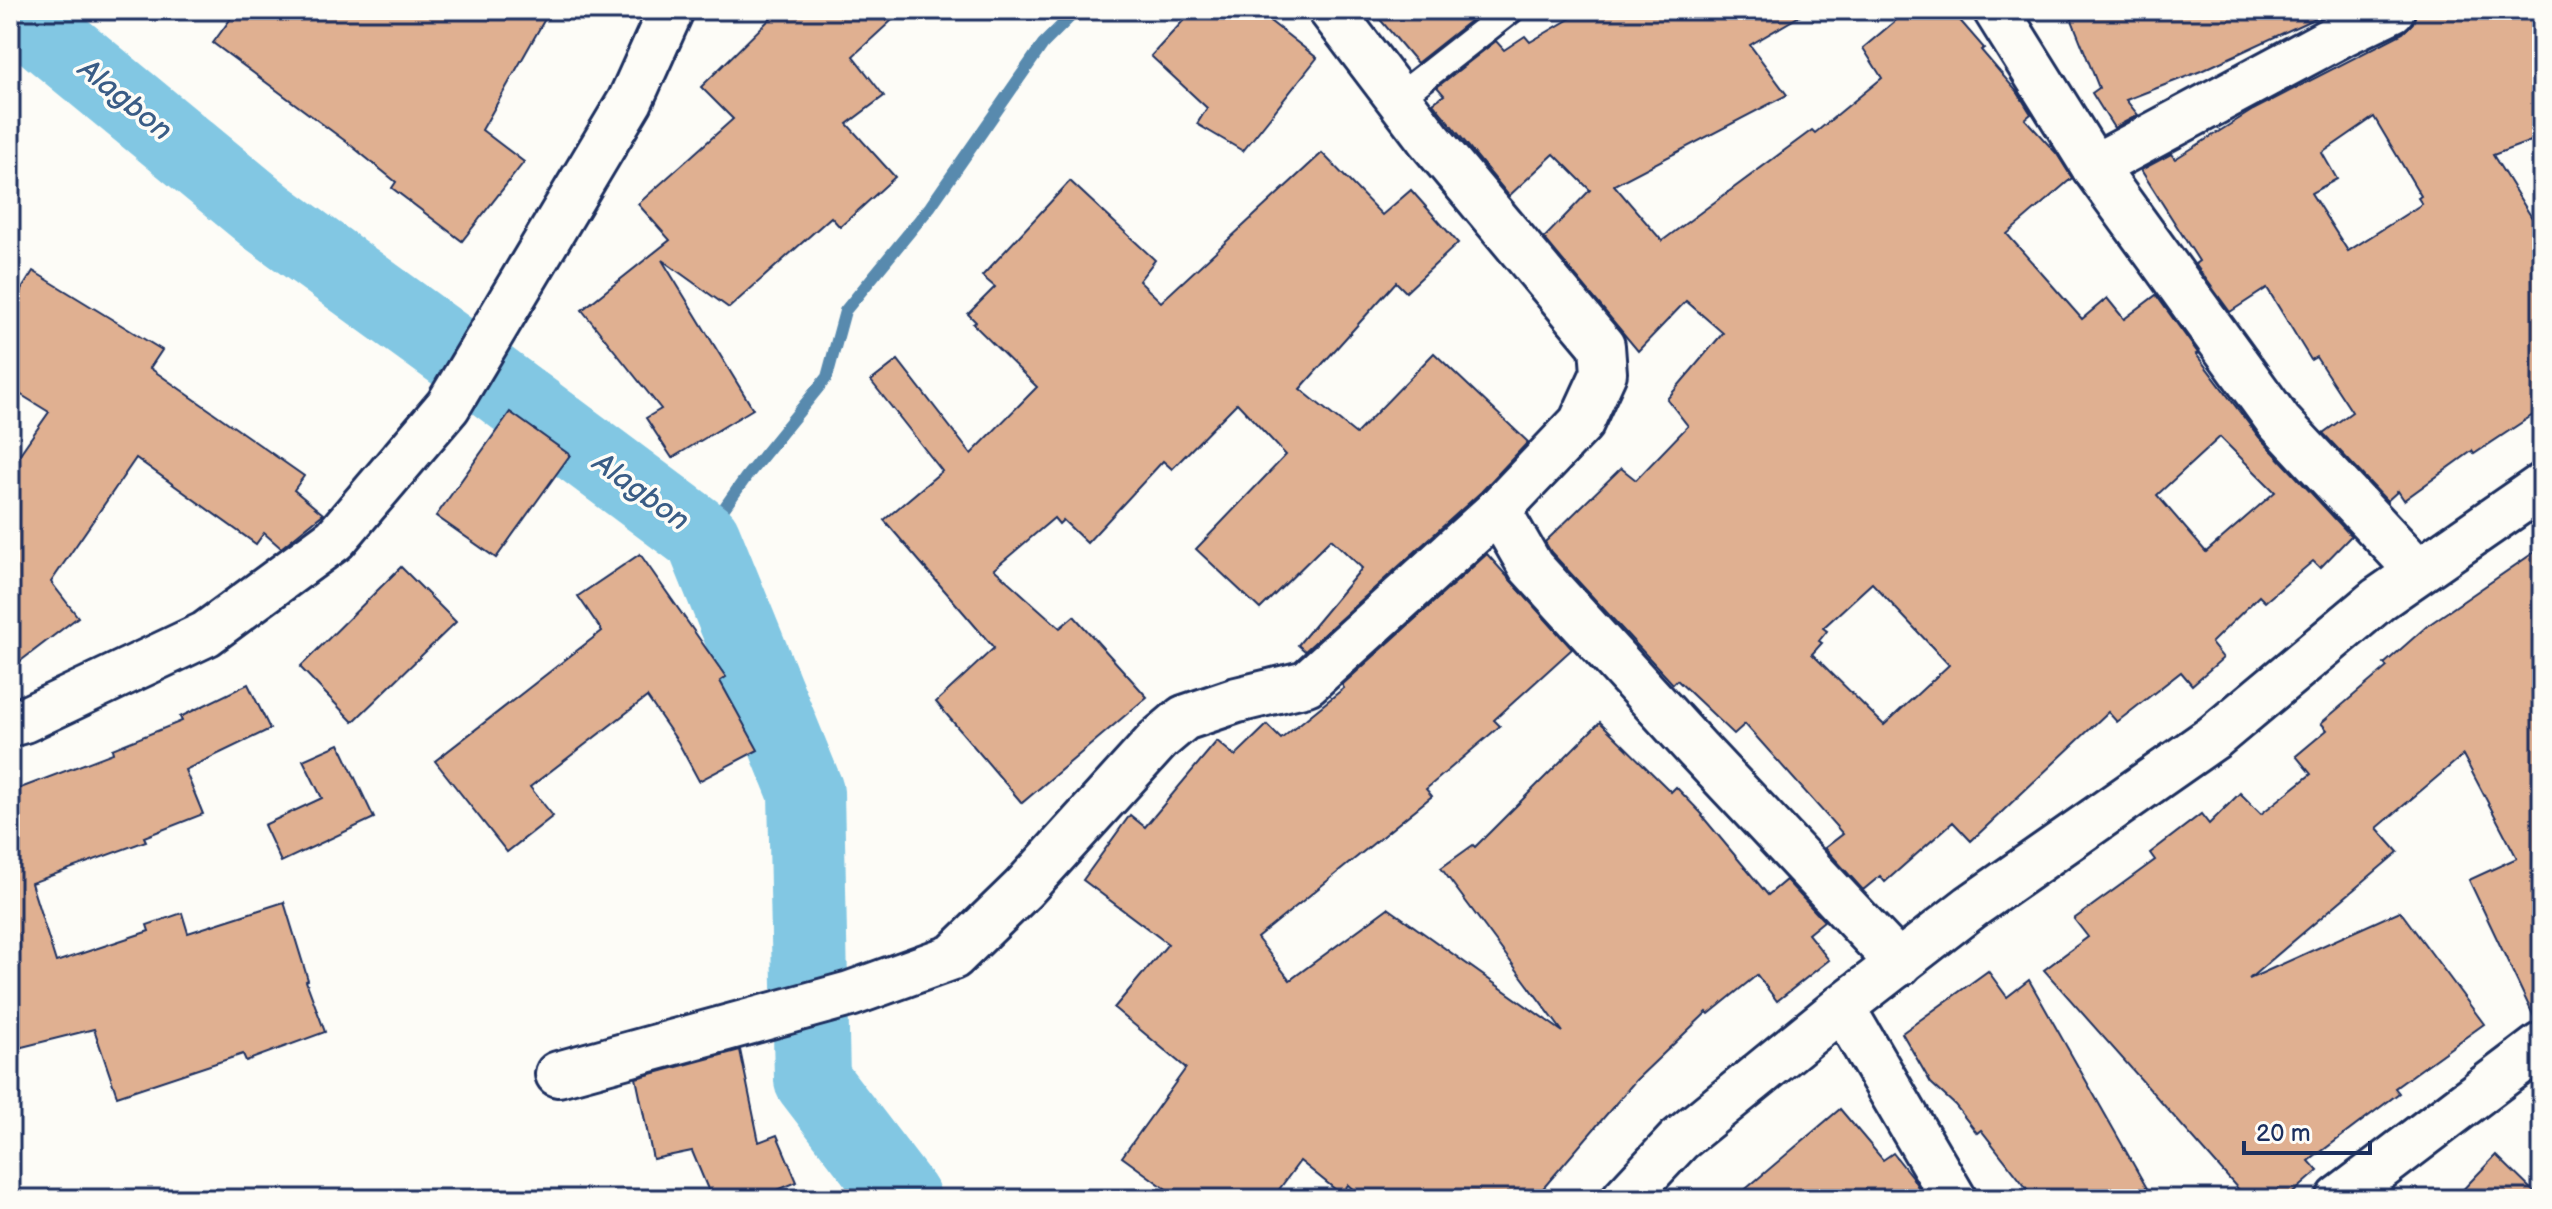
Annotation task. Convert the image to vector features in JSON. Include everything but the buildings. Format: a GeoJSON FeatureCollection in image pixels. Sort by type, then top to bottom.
{"type":"FeatureCollection","features":[{"type":"Feature","properties":{"kind":"street"},"geometry":{"type":"LineString","coordinates":[[10,724],[206,634],[335,539],[448,406],[630,101],[671,10]]}},
{"type":"Feature","properties":{"kind":"street"},"geometry":{"type":"LineString","coordinates":[[558,1074],[850,994],[953,957],[1023,889],[1158,740],[1184,718],[1237,700],[1307,683],[1498,510],[1581,423],[1604,373],[1602,346],[1398,98],[1331,10]]}},
{"type":"Feature","properties":{"kind":"street"},"geometry":{"type":"LineString","coordinates":[[1996,10],[2094,167],[2279,422],[2418,571]]}},
{"type":"Feature","properties":{"kind":"street"},"geometry":{"type":"LineString","coordinates":[[2094,167],[2392,10]]}},
{"type":"Feature","properties":{"kind":"street"},"geometry":{"type":"LineString","coordinates":[[1624,1199],[1679,1140],[1842,1007],[1971,907],[2214,737],[2379,599],[2542,486]]}},
{"type":"Feature","properties":{"kind":"street"},"geometry":{"type":"LineString","coordinates":[[1498,510],[1531,567],[1899,964]]}},
{"type":"Feature","properties":{"kind":"street"},"geometry":{"type":"LineString","coordinates":[[1842,1007],[1954,1199]]}},
{"type":"Feature","properties":{"kind":"street"},"geometry":{"type":"LineString","coordinates":[[2339,1199],[2542,1045]]}},
{"type":"Feature","properties":{"kind":"lane"},"geometry":{"type":"LineString","coordinates":[[1398,98],[1510,10]]}},
{"type":"Feature","properties":{"kind":"waterway","name":"Alagbon"},"geometry":{"type":"LineString","coordinates":[[16,10],[267,217],[703,538],[806,792],[812,1080],[903,1199]]}},
{"type":"Feature","properties":{"kind":"waterway"},"geometry":{"type":"LineString","coordinates":[[703,538],[746,477],[827,377],[845,311],[930,207],[1043,44],[1077,10]]}}]}
